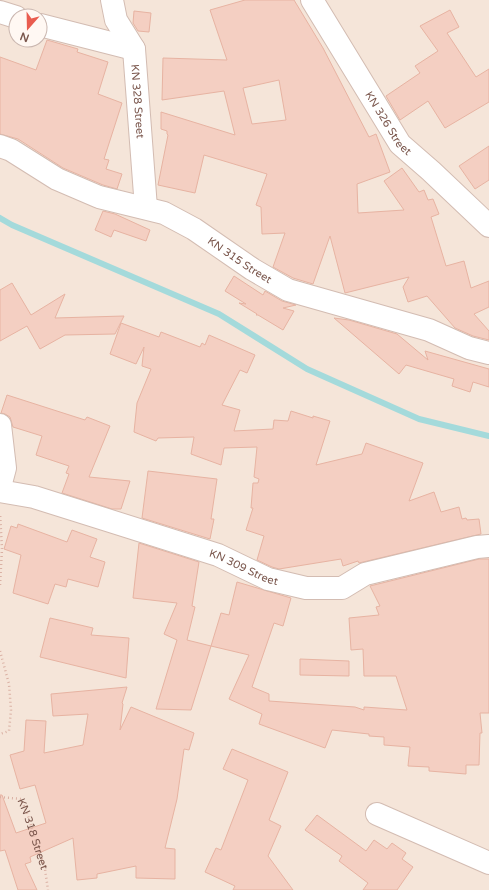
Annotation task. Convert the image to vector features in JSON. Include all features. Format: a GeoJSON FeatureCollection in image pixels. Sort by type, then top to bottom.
{"type":"FeatureCollection","features":[{"type":"Feature","properties":{"kind":"street","name":"KN 328 Street"},"geometry":{"type":"LineString","coordinates":[[112,0],[116,20],[134,49],[146,208]]}},
{"type":"Feature","properties":{"kind":"street","name":"KN 326 Street"},"geometry":{"type":"LineString","coordinates":[[312,0],[400,144],[466,203],[489,226]]}},
{"type":"Feature","properties":{"kind":"street"},"geometry":{"type":"LineString","coordinates":[[48,28],[134,49]]}},
{"type":"Feature","properties":{"kind":"street","name":"KN 315 Street"},"geometry":{"type":"LineString","coordinates":[[0,146],[11,150],[57,179],[99,197],[164,213],[194,229],[252,269],[288,290],[429,330],[469,348],[489,353]]}},
{"type":"Feature","properties":{"kind":"street"},"geometry":{"type":"LineString","coordinates":[[0,425],[5,468],[0,487]]}},
{"type":"Feature","properties":{"kind":"street","name":"KN 309 Street"},"geometry":{"type":"LineString","coordinates":[[0,492],[34,497],[218,555],[268,579],[306,588],[342,588],[365,574],[477,547],[489,546]]}},
{"type":"Feature","properties":{"kind":"street"},"geometry":{"type":"LineString","coordinates":[[377,814],[489,863]]}},
{"type":"Feature","properties":{"kind":"path"},"geometry":{"type":"LineString","coordinates":[[0,510],[2,549],[0,585]]}},
{"type":"Feature","properties":{"kind":"path"},"geometry":{"type":"LineString","coordinates":[[0,651],[9,684],[11,710],[9,731],[0,734]]}},
{"type":"Feature","properties":{"kind":"path","name":"KN 318 Street"},"geometry":{"type":"LineString","coordinates":[[0,796],[21,799],[45,869],[48,890]]}},
{"type":"Feature","properties":{"kind":"shaded area"},"geometry":{"type":"Polygon","coordinates":[[[0,0],[489,0],[489,890],[0,890],[0,0]]]}},
{"type":"Feature","properties":{"kind":"building"},"geometry":{"type":"Polygon","coordinates":[[[245,0],[294,0],[323,48],[369,137],[376,134],[390,172],[357,184],[358,213],[404,210],[384,181],[402,168],[419,192],[424,190],[428,200],[433,199],[439,214],[431,217],[446,266],[464,261],[471,288],[489,281],[489,307],[474,314],[489,331],[489,340],[473,336],[455,328],[427,296],[408,302],[403,287],[409,277],[345,293],[330,236],[313,284],[293,278],[273,267],[285,233],[262,234],[261,207],[256,205],[267,174],[204,155],[195,193],[158,185],[168,135],[167,131],[161,129],[161,112],[235,135],[224,91],[162,100],[163,58],[227,60],[210,10],[245,0]],[[279,80],[243,88],[252,124],[286,120],[279,80]]]}},
{"type":"Feature","properties":{"kind":"building"},"geometry":{"type":"Polygon","coordinates":[[[450,10],[459,27],[447,33],[476,77],[489,69],[489,102],[445,128],[428,101],[400,120],[386,96],[420,73],[415,66],[438,51],[420,26],[450,10]]]}},
{"type":"Feature","properties":{"kind":"building"},"geometry":{"type":"Polygon","coordinates":[[[134,11],[151,13],[149,32],[138,31],[133,23],[134,11]]]}},
{"type":"Feature","properties":{"kind":"building"},"geometry":{"type":"Polygon","coordinates":[[[48,40],[78,49],[77,52],[108,62],[98,94],[122,103],[104,159],[109,160],[106,169],[122,174],[117,189],[103,185],[63,168],[18,139],[0,134],[0,57],[36,70],[44,48],[48,48],[48,40]]]}},
{"type":"Feature","properties":{"kind":"building"},"geometry":{"type":"Polygon","coordinates":[[[489,146],[489,180],[475,189],[459,166],[489,146]]]}},
{"type":"Feature","properties":{"kind":"building"},"geometry":{"type":"Polygon","coordinates":[[[103,211],[115,214],[150,230],[146,241],[114,230],[111,237],[95,230],[103,211]]]}},
{"type":"Feature","properties":{"kind":"building"},"geometry":{"type":"Polygon","coordinates":[[[234,276],[263,295],[265,291],[282,301],[296,305],[283,308],[294,311],[283,330],[256,315],[257,314],[239,303],[246,304],[225,291],[234,276]]]}},
{"type":"Feature","properties":{"kind":"building"},"geometry":{"type":"Polygon","coordinates":[[[12,283],[31,315],[65,294],[55,318],[124,316],[115,334],[65,335],[40,349],[27,326],[0,341],[0,290],[12,283]]]}},
{"type":"Feature","properties":{"kind":"building"},"geometry":{"type":"Polygon","coordinates":[[[334,318],[349,320],[397,334],[428,360],[425,351],[489,369],[489,387],[473,382],[470,392],[452,386],[454,379],[406,365],[399,374],[334,318]]]}},
{"type":"Feature","properties":{"kind":"building"},"geometry":{"type":"Polygon","coordinates":[[[121,323],[159,337],[161,332],[200,347],[202,343],[205,345],[209,335],[255,355],[247,373],[240,370],[222,405],[240,410],[234,431],[273,429],[274,420],[288,421],[291,411],[313,418],[313,416],[330,421],[316,465],[362,454],[366,443],[423,463],[409,501],[434,492],[441,512],[459,507],[462,519],[479,519],[481,534],[359,563],[358,561],[343,566],[341,559],[279,569],[257,560],[264,536],[246,530],[253,508],[251,508],[253,483],[258,483],[259,479],[254,477],[257,447],[224,448],[221,465],[191,454],[194,437],[158,438],[156,441],[134,432],[137,403],[151,369],[142,366],[144,347],[136,364],[110,354],[121,323]]]}},
{"type":"Feature","properties":{"kind":"building"},"geometry":{"type":"Polygon","coordinates":[[[7,395],[85,420],[87,417],[110,426],[89,477],[130,481],[121,509],[112,509],[62,493],[69,474],[66,473],[69,466],[36,455],[42,436],[13,427],[10,417],[1,413],[7,395]]]}},
{"type":"Feature","properties":{"kind":"building"},"geometry":{"type":"Polygon","coordinates":[[[148,471],[217,479],[211,519],[214,519],[210,539],[142,518],[148,471]]]}},
{"type":"Feature","properties":{"kind":"building"},"geometry":{"type":"Polygon","coordinates":[[[18,524],[67,542],[72,530],[97,539],[90,557],[105,562],[98,587],[68,579],[66,587],[55,584],[48,604],[13,593],[21,555],[4,549],[11,526],[17,528],[18,524]]]}},
{"type":"Feature","properties":{"kind":"building"},"geometry":{"type":"Polygon","coordinates":[[[139,543],[199,562],[192,606],[195,607],[187,640],[211,646],[191,710],[156,709],[177,640],[164,634],[177,603],[133,598],[139,543]]]}},
{"type":"Feature","properties":{"kind":"building"},"geometry":{"type":"Polygon","coordinates":[[[479,559],[489,559],[489,713],[480,713],[482,733],[480,733],[479,765],[466,765],[466,774],[429,771],[429,767],[408,766],[410,747],[384,745],[384,737],[369,736],[369,734],[332,730],[325,748],[259,724],[262,714],[229,699],[249,655],[211,646],[221,613],[229,615],[237,582],[291,598],[283,626],[274,623],[252,687],[269,694],[269,701],[355,707],[364,710],[364,707],[407,710],[396,676],[364,676],[363,649],[351,650],[349,618],[379,615],[376,607],[380,606],[370,586],[479,559]]]}},
{"type":"Feature","properties":{"kind":"building"},"geometry":{"type":"Polygon","coordinates":[[[50,618],[93,628],[91,635],[129,638],[126,678],[40,657],[50,618]]]}},
{"type":"Feature","properties":{"kind":"building"},"geometry":{"type":"Polygon","coordinates":[[[300,659],[349,661],[349,676],[300,675],[300,659]]]}},
{"type":"Feature","properties":{"kind":"building"},"geometry":{"type":"Polygon","coordinates":[[[127,687],[122,703],[120,730],[131,707],[194,733],[189,750],[184,749],[177,799],[165,848],[175,849],[175,879],[136,878],[136,866],[97,874],[97,878],[77,880],[73,838],[30,857],[31,862],[25,864],[37,890],[18,890],[5,850],[0,851],[0,795],[2,795],[16,833],[46,823],[35,785],[20,789],[10,755],[24,751],[26,720],[46,721],[44,753],[83,745],[88,714],[53,716],[51,694],[127,687]]]}},
{"type":"Feature","properties":{"kind":"building"},"geometry":{"type":"Polygon","coordinates":[[[232,749],[288,772],[269,820],[281,826],[268,856],[293,890],[233,890],[235,886],[205,872],[216,848],[221,850],[248,780],[223,769],[232,749]]]}},
{"type":"Feature","properties":{"kind":"building"},"geometry":{"type":"Polygon","coordinates":[[[317,815],[366,851],[374,840],[387,849],[392,843],[406,853],[402,859],[413,867],[397,890],[363,890],[368,883],[339,861],[342,856],[305,830],[317,815]]]}},
{"type":"Feature","properties":{"kind":"waterway"},"geometry":{"type":"LineString","coordinates":[[0,218],[12,225],[219,314],[307,369],[419,419],[489,436]]}}]}
